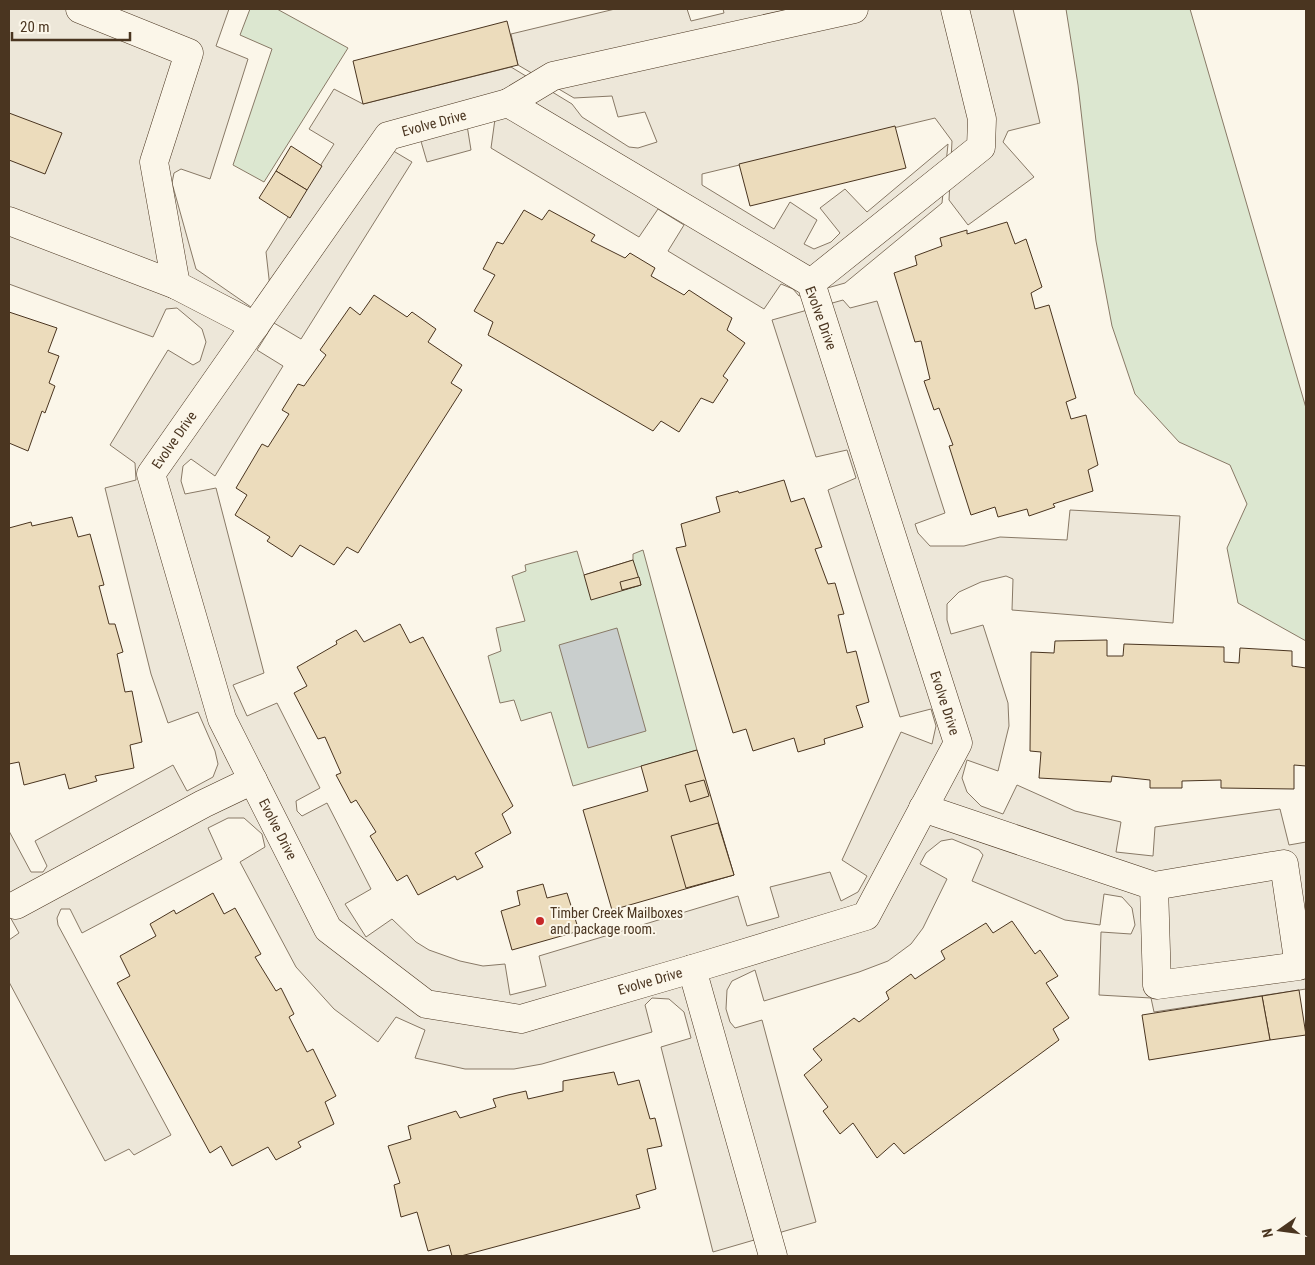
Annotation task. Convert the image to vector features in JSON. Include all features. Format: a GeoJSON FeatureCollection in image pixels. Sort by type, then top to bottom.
{"type":"FeatureCollection","features":[{"type":"Feature","properties":{"kind":"street"},"geometry":{"type":"LineString","coordinates":[[80,9],[188,53],[154,162],[176,285]]}},
{"type":"Feature","properties":{"kind":"street"},"geometry":{"type":"LineString","coordinates":[[508,103],[553,76],[854,9]]}},
{"type":"Feature","properties":{"kind":"street"},"geometry":{"type":"LineString","coordinates":[[811,283],[981,147],[982,119],[955,9]]}},
{"type":"Feature","properties":{"kind":"street","name":"Evolve Drive"},"geometry":{"type":"LineString","coordinates":[[508,103],[811,283],[958,743],[866,916],[520,1019],[426,1004],[328,929],[222,719],[150,474],[388,136],[508,103]]}},
{"type":"Feature","properties":{"kind":"street"},"geometry":{"type":"LineString","coordinates":[[9,221],[176,285],[254,326]]}},
{"type":"Feature","properties":{"kind":"street"},"geometry":{"type":"LineString","coordinates":[[16,905],[203,804],[253,780]]}},
{"type":"Feature","properties":{"kind":"street"},"geometry":{"type":"LineString","coordinates":[[923,808],[1154,886],[1284,864],[1299,966],[1156,985],[1154,886]]}},
{"type":"Feature","properties":{"kind":"street","name":"Evolve Drive"},"geometry":{"type":"LineString","coordinates":[[692,969],[773,1256]]}},
{"type":"Feature","properties":{"kind":"green space"},"geometry":{"type":"Polygon","coordinates":[[[250,9],[277,9],[348,48],[264,182],[233,165],[272,49],[240,35],[250,9]]]}},
{"type":"Feature","properties":{"kind":"green space"},"geometry":{"type":"Polygon","coordinates":[[[1066,9],[1190,9],[1306,408],[1306,641],[1238,603],[1227,548],[1247,504],[1230,465],[1179,442],[1135,394],[1112,326],[1096,241],[1078,85],[1066,9]]]}},
{"type":"Feature","properties":{"kind":"green space"},"geometry":{"type":"Polygon","coordinates":[[[643,550],[697,750],[573,786],[551,712],[521,721],[514,700],[500,703],[488,656],[501,651],[496,628],[525,621],[512,576],[526,571],[525,565],[577,551],[584,575],[633,560],[633,554],[643,550]]]}},
{"type":"Feature","properties":{"kind":"shaded area"},"geometry":{"type":"Polygon","coordinates":[[[9,9],[229,9],[216,46],[248,59],[210,179],[181,169],[174,173],[172,183],[196,269],[274,323],[257,350],[283,366],[215,476],[191,459],[183,466],[181,481],[185,494],[216,488],[264,673],[233,685],[247,716],[277,703],[320,788],[296,801],[297,811],[302,816],[327,803],[371,889],[345,904],[366,937],[392,919],[416,942],[429,950],[460,961],[483,966],[505,964],[510,995],[546,986],[539,956],[738,896],[747,926],[779,917],[770,887],[830,872],[841,901],[858,892],[867,876],[842,860],[901,732],[932,744],[936,726],[931,709],[900,717],[828,490],[856,478],[847,450],[816,457],[772,320],[843,300],[850,308],[877,301],[945,513],[915,524],[918,533],[930,546],[964,546],[1000,537],[1067,540],[1070,510],[1180,516],[1173,623],[1012,610],[1013,579],[1006,576],[981,582],[959,592],[947,604],[947,620],[951,634],[983,625],[1008,703],[1009,726],[998,771],[967,760],[962,778],[967,792],[981,806],[1003,814],[1017,785],[1075,811],[1121,822],[1116,852],[1153,856],[1155,827],[1280,809],[1289,845],[1306,842],[1306,989],[1154,1012],[1151,998],[1099,995],[1101,932],[1131,934],[1135,925],[1132,908],[1122,897],[1104,894],[1100,925],[1065,920],[972,881],[983,855],[979,850],[952,839],[941,841],[926,853],[920,864],[947,879],[923,928],[911,944],[888,961],[859,972],[764,1001],[755,970],[732,981],[727,990],[726,1009],[730,1022],[735,1028],[762,1020],[816,1222],[713,1252],[661,1047],[691,1038],[684,1012],[669,999],[652,998],[645,1005],[652,1032],[542,1064],[514,1069],[465,1069],[415,1058],[425,1030],[396,1017],[378,1042],[334,1009],[296,967],[240,862],[265,847],[262,834],[244,818],[228,818],[208,828],[222,859],[82,933],[70,909],[61,909],[57,918],[58,925],[171,1135],[134,1155],[129,1149],[105,1161],[9,982],[9,940],[19,933],[9,915],[9,831],[31,872],[43,872],[47,866],[35,841],[173,765],[187,791],[213,777],[218,764],[215,751],[198,712],[168,723],[151,674],[105,488],[136,480],[135,463],[110,445],[168,350],[193,365],[200,361],[206,342],[202,329],[177,308],[166,309],[153,337],[9,284],[9,9]]]}},
{"type":"Feature","properties":{"kind":"shaded area"},"geometry":{"type":"Polygon","coordinates":[[[615,9],[687,9],[691,21],[724,13],[723,9],[1013,9],[1040,123],[1008,131],[1003,142],[1034,177],[968,225],[949,200],[952,141],[935,118],[702,174],[702,185],[774,229],[790,202],[817,220],[804,244],[814,249],[831,242],[840,233],[820,208],[845,189],[867,212],[948,144],[942,203],[845,283],[799,296],[793,289],[781,284],[764,309],[668,251],[684,225],[658,209],[639,237],[491,148],[495,119],[466,119],[471,150],[427,162],[418,131],[390,149],[412,162],[301,339],[274,323],[266,252],[334,144],[309,129],[334,89],[363,104],[511,67],[572,104],[582,117],[629,147],[638,148],[657,142],[645,112],[618,117],[612,96],[574,98],[518,65],[511,34],[615,9]]]}},
{"type":"Feature","properties":{"kind":"shaded area"},"geometry":{"type":"Polygon","coordinates":[[[617,628],[646,731],[588,748],[559,645],[617,628]]]}},
{"type":"Feature","properties":{"kind":"building"},"geometry":{"type":"Polygon","coordinates":[[[507,21],[518,65],[363,104],[353,61],[507,21]]]}},
{"type":"Feature","properties":{"kind":"building"},"geometry":{"type":"Polygon","coordinates":[[[9,113],[62,133],[45,174],[9,160],[9,113]]]}},
{"type":"Feature","properties":{"kind":"building"},"geometry":{"type":"Polygon","coordinates":[[[895,126],[906,168],[750,206],[739,164],[895,126]]]}},
{"type":"Feature","properties":{"kind":"building"},"geometry":{"type":"Polygon","coordinates":[[[291,146],[322,166],[307,190],[276,171],[291,146]]]}},
{"type":"Feature","properties":{"kind":"building"},"geometry":{"type":"Polygon","coordinates":[[[276,171],[307,190],[290,218],[259,198],[276,171]]]}},
{"type":"Feature","properties":{"kind":"building"},"geometry":{"type":"Polygon","coordinates":[[[524,210],[542,220],[549,210],[595,235],[591,241],[625,258],[630,253],[655,268],[651,276],[684,295],[689,290],[732,318],[727,330],[745,343],[723,376],[728,380],[713,403],[701,398],[679,432],[661,421],[653,431],[488,335],[493,322],[474,311],[495,275],[483,269],[497,242],[503,244],[524,210]]]}},
{"type":"Feature","properties":{"kind":"building"},"geometry":{"type":"Polygon","coordinates":[[[1007,222],[1015,244],[1026,239],[1042,287],[1031,293],[1035,309],[1049,305],[1076,398],[1066,402],[1071,419],[1086,415],[1098,465],[1088,470],[1093,491],[1053,504],[1055,507],[1029,516],[1027,509],[998,517],[995,507],[971,515],[949,446],[953,445],[939,408],[934,410],[924,381],[930,379],[921,341],[915,342],[894,273],[917,265],[915,256],[942,246],[940,238],[967,230],[967,234],[1007,222]]]}},
{"type":"Feature","properties":{"kind":"building"},"geometry":{"type":"Polygon","coordinates":[[[374,295],[407,317],[412,312],[436,329],[428,342],[462,365],[451,383],[462,390],[358,553],[347,547],[334,565],[300,545],[292,557],[267,541],[270,537],[235,515],[247,495],[236,488],[262,444],[268,447],[289,414],[282,410],[298,384],[304,386],[326,355],[320,350],[350,307],[360,315],[374,295]]]}},
{"type":"Feature","properties":{"kind":"building"},"geometry":{"type":"Polygon","coordinates":[[[9,312],[57,328],[48,352],[59,356],[49,383],[55,386],[45,413],[42,411],[28,451],[9,443],[9,312]]]}},
{"type":"Feature","properties":{"kind":"building"},"geometry":{"type":"Polygon","coordinates":[[[784,480],[791,502],[804,498],[822,547],[815,549],[828,584],[835,583],[844,614],[838,615],[847,653],[856,651],[869,702],[856,706],[863,727],[824,739],[825,744],[798,752],[794,738],[753,751],[746,729],[733,733],[676,548],[686,546],[681,524],[720,512],[716,497],[738,491],[739,493],[784,480]]]}},
{"type":"Feature","properties":{"kind":"building"},"geometry":{"type":"Polygon","coordinates":[[[72,517],[78,537],[90,534],[104,585],[99,586],[109,624],[115,624],[123,652],[117,654],[125,692],[132,691],[142,742],[130,745],[134,768],[95,776],[97,781],[69,789],[65,774],[24,785],[19,762],[9,764],[9,528],[31,522],[32,526],[72,517]]]}},
{"type":"Feature","properties":{"kind":"building"},"geometry":{"type":"Polygon","coordinates":[[[633,560],[641,585],[591,600],[584,575],[633,560]]]}},
{"type":"Feature","properties":{"kind":"building"},"geometry":{"type":"Polygon","coordinates":[[[639,577],[641,585],[622,590],[620,582],[639,577]]]}},
{"type":"Feature","properties":{"kind":"building"},"geometry":{"type":"Polygon","coordinates":[[[400,624],[410,643],[423,637],[513,806],[502,814],[511,833],[475,853],[483,867],[457,880],[455,876],[418,895],[407,875],[397,881],[370,836],[376,832],[356,800],[351,803],[336,775],[341,773],[325,737],[318,739],[294,693],[307,686],[297,667],[337,644],[336,641],[356,630],[364,642],[400,624]]]}},
{"type":"Feature","properties":{"kind":"building"},"geometry":{"type":"Polygon","coordinates":[[[1107,640],[1107,656],[1123,656],[1124,644],[1224,647],[1224,662],[1239,663],[1240,648],[1292,651],[1292,666],[1306,668],[1306,766],[1294,765],[1294,789],[1221,788],[1221,780],[1182,781],[1182,788],[1150,788],[1150,780],[1112,776],[1111,782],[1039,778],[1041,752],[1030,751],[1031,652],[1054,653],[1055,641],[1107,640]]]}},
{"type":"Feature","properties":{"kind":"building"},"geometry":{"type":"Polygon","coordinates":[[[697,750],[734,875],[612,910],[583,810],[648,791],[641,766],[697,750]]]}},
{"type":"Feature","properties":{"kind":"building"},"geometry":{"type":"Polygon","coordinates":[[[704,780],[709,796],[690,802],[685,785],[704,780]]]}},
{"type":"Feature","properties":{"kind":"building"},"geometry":{"type":"Polygon","coordinates":[[[718,823],[734,875],[686,888],[671,836],[718,823]]]}},
{"type":"Feature","properties":{"kind":"building","name":"Timber Creek Mailboxes and package room."},"geometry":{"type":"Polygon","coordinates":[[[543,884],[547,898],[567,893],[579,931],[512,950],[501,911],[520,905],[517,891],[543,884]]]}},
{"type":"Feature","properties":{"kind":"building"},"geometry":{"type":"Polygon","coordinates":[[[213,893],[224,914],[235,908],[261,954],[255,957],[276,991],[281,988],[294,1014],[289,1017],[307,1052],[313,1049],[336,1096],[325,1102],[334,1124],[298,1142],[301,1147],[276,1160],[268,1147],[232,1166],[221,1146],[210,1153],[117,983],[130,976],[120,956],[156,936],[150,924],[174,910],[176,914],[213,893]]]}},
{"type":"Feature","properties":{"kind":"building"},"geometry":{"type":"Polygon","coordinates":[[[1012,921],[1035,954],[1040,950],[1058,976],[1046,983],[1069,1018],[1053,1029],[1059,1040],[904,1154],[894,1143],[877,1158],[853,1123],[840,1134],[823,1111],[828,1107],[804,1075],[822,1060],[813,1049],[854,1018],[859,1022],[889,999],[886,992],[911,974],[915,979],[945,959],[941,951],[986,923],[993,933],[1012,921]]]}},
{"type":"Feature","properties":{"kind":"building"},"geometry":{"type":"Polygon","coordinates":[[[1299,990],[1306,1035],[1270,1040],[1262,996],[1299,990]]]}},
{"type":"Feature","properties":{"kind":"building"},"geometry":{"type":"Polygon","coordinates":[[[1262,996],[1270,1040],[1149,1060],[1142,1015],[1262,996]]]}},
{"type":"Feature","properties":{"kind":"building"},"geometry":{"type":"Polygon","coordinates":[[[614,1072],[618,1085],[639,1080],[650,1119],[655,1118],[662,1146],[647,1149],[656,1189],[636,1195],[640,1208],[461,1256],[452,1256],[449,1245],[428,1251],[417,1212],[401,1217],[394,1185],[400,1183],[388,1146],[411,1139],[408,1126],[456,1111],[460,1118],[496,1107],[493,1099],[526,1091],[528,1099],[563,1091],[563,1081],[614,1072]]]}},
{"type":"Feature","properties":{"kind":"place","name":"Timber Creek Mailboxes and package room."},"geometry":{"type":"Point","coordinates":[540,921]}}]}
